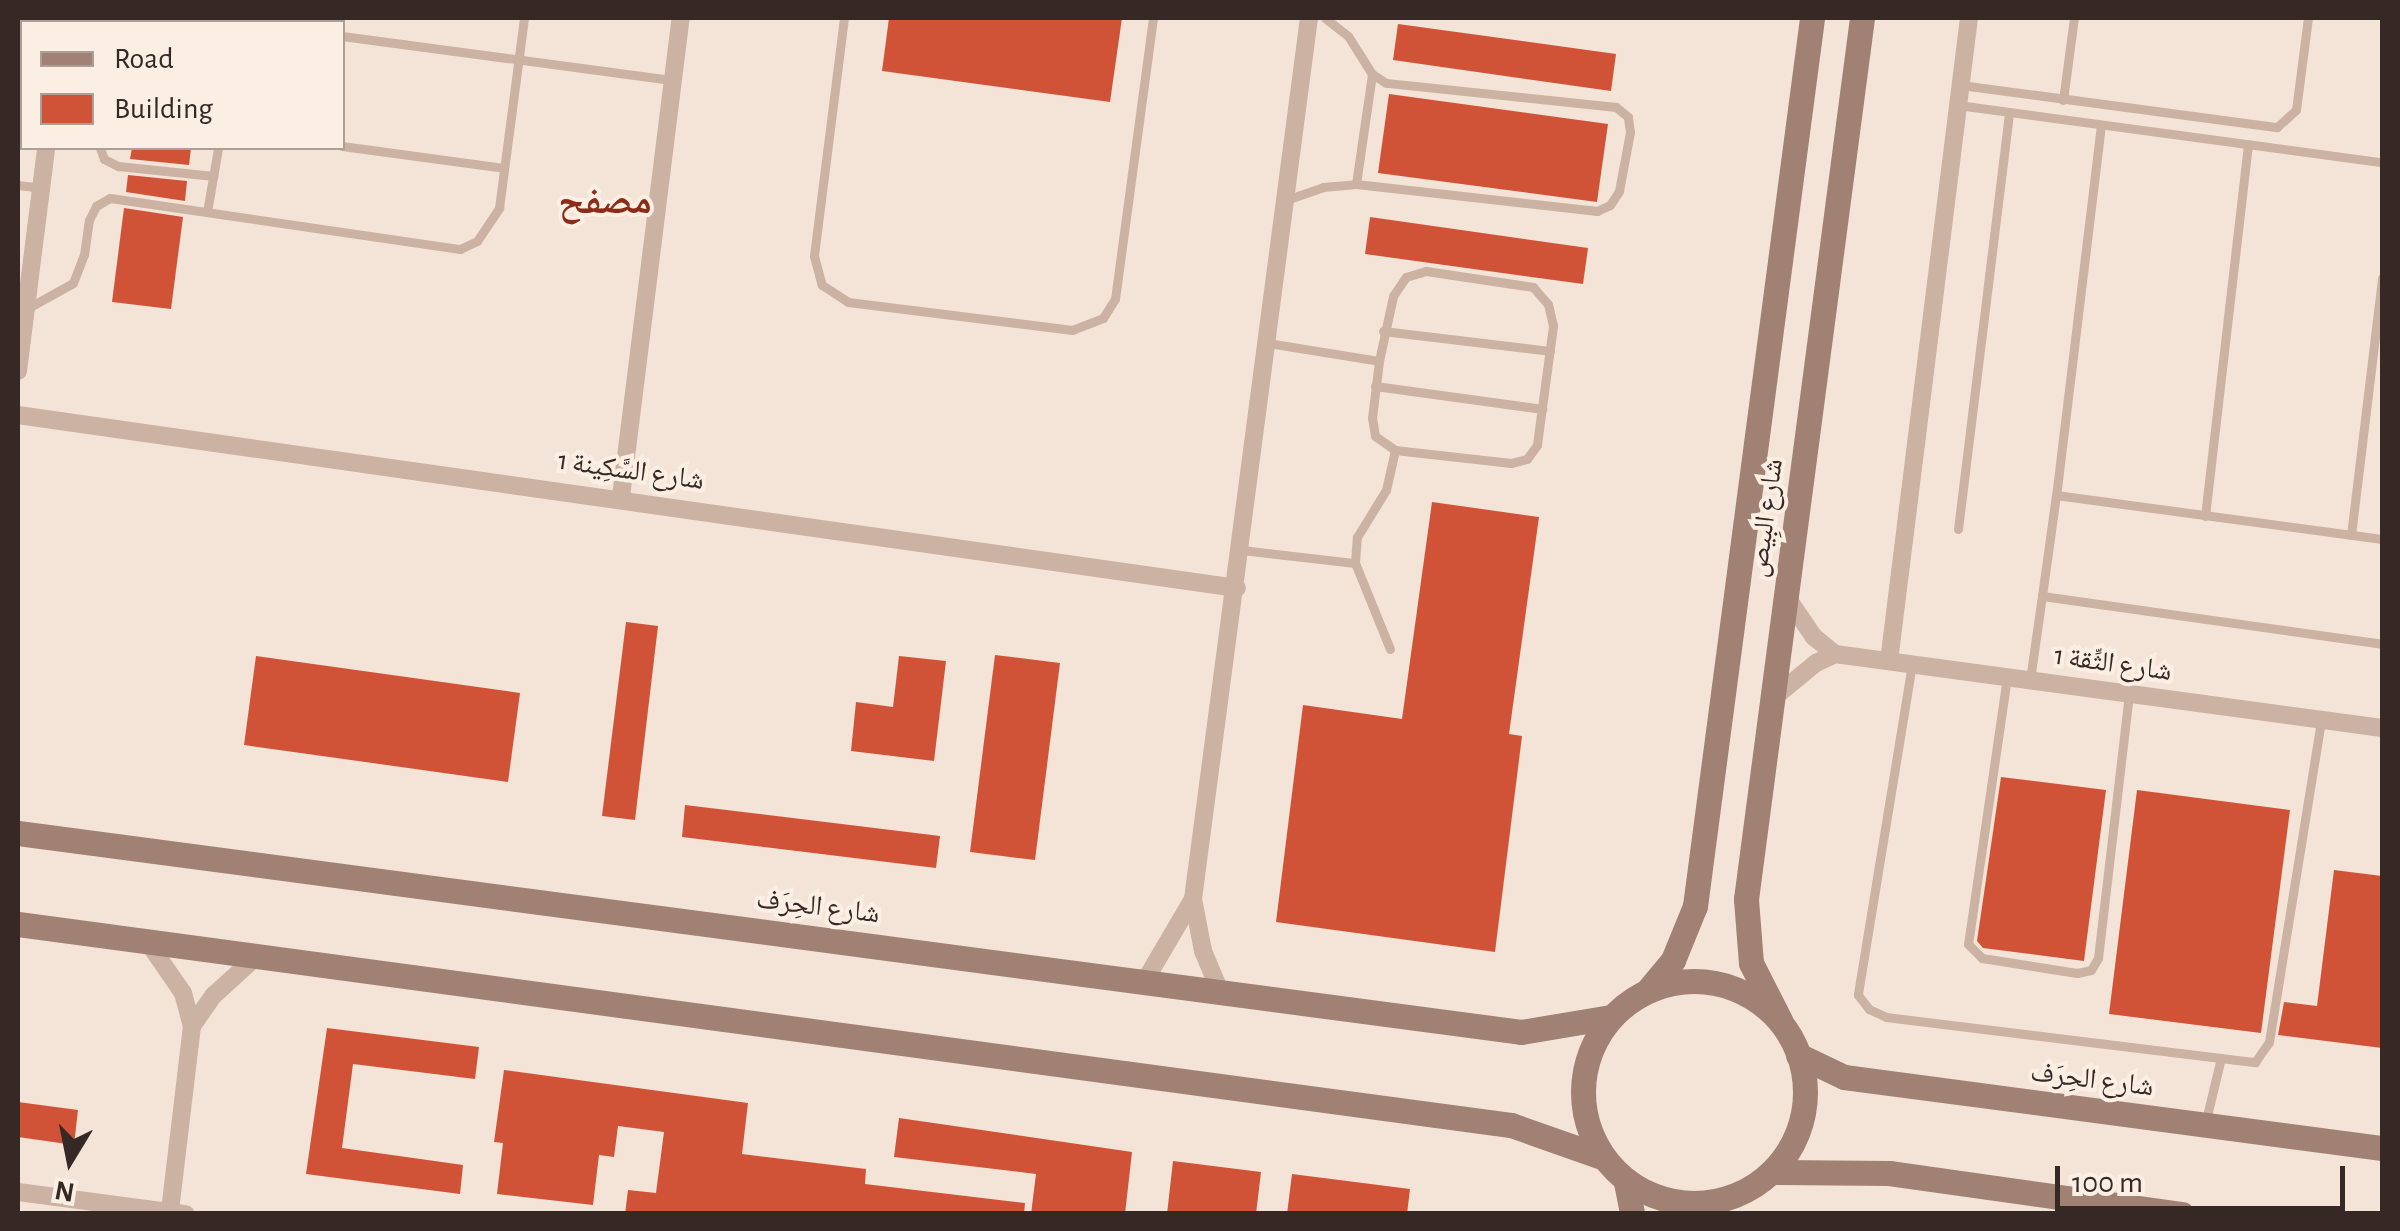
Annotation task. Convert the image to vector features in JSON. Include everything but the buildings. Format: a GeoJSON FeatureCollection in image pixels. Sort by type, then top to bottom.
{"type":"FeatureCollection","features":[{"type":"Feature","properties":{"kind":"street"},"geometry":{"type":"LineString","coordinates":[[621,497],[681,18]]}},
{"type":"Feature","properties":{"kind":"street"},"geometry":{"type":"LineString","coordinates":[[1219,989],[1203,951],[1193,899],[1237,588],[1309,18]]}},
{"type":"Feature","properties":{"kind":"street","name":"شارع البِيص"},"geometry":{"type":"LineString","coordinates":[[1648,990],[1673,960],[1695,906],[1812,18]]}},
{"type":"Feature","properties":{"kind":"street","name":"شارع البِيص"},"geometry":{"type":"LineString","coordinates":[[1780,1020],[1751,962],[1745,920],[1862,18]]}},
{"type":"Feature","properties":{"kind":"street"},"geometry":{"type":"LineString","coordinates":[[1889,662],[1969,18]]}},
{"type":"Feature","properties":{"kind":"street"},"geometry":{"type":"LineString","coordinates":[[18,372],[46,150]]}},
{"type":"Feature","properties":{"kind":"street","name":"شارع السَّكِينة 1"},"geometry":{"type":"LineString","coordinates":[[18,416],[621,497],[1237,588]]}},
{"type":"Feature","properties":{"kind":"street"},"geometry":{"type":"LineString","coordinates":[[1772,699],[1816,663],[1836,654],[1814,637],[1786,596]]}},
{"type":"Feature","properties":{"kind":"street","name":"شارع الثِّقة 1"},"geometry":{"type":"LineString","coordinates":[[1836,654],[2382,728]]}},
{"type":"Feature","properties":{"kind":"street","name":"شارع الحِرَف"},"geometry":{"type":"LineString","coordinates":[[18,833],[1146,979],[1521,1032],[1611,1017]]}},
{"type":"Feature","properties":{"kind":"street"},"geometry":{"type":"LineString","coordinates":[[1146,979],[1193,899]]}},
{"type":"Feature","properties":{"kind":"street"},"geometry":{"type":"LineString","coordinates":[[18,924],[1511,1124],[1602,1157]]}},
{"type":"Feature","properties":{"kind":"street"},"geometry":{"type":"LineString","coordinates":[[18,1192],[178,1212],[192,1026],[183,993],[147,941]]}},
{"type":"Feature","properties":{"kind":"street"},"geometry":{"type":"LineString","coordinates":[[192,1026],[214,995],[258,955]]}},
{"type":"Feature","properties":{"kind":"street"},"geometry":{"type":"LineString","coordinates":[[1683,981],[1719,983],[1752,997],[1780,1020],[1798,1055],[1806,1086],[1804,1118],[1792,1147],[1773,1172],[1748,1190],[1718,1202],[1686,1204],[1654,1197],[1626,1182],[1602,1157],[1586,1123],[1582,1086],[1590,1049],[1611,1017],[1648,990],[1683,981]]}},
{"type":"Feature","properties":{"kind":"street","name":"شارع الحِرَف"},"geometry":{"type":"LineString","coordinates":[[1798,1055],[1844,1077],[2382,1148]]}},
{"type":"Feature","properties":{"kind":"street"},"geometry":{"type":"LineString","coordinates":[[1773,1172],[1888,1173],[2182,1214]]}},
{"type":"Feature","properties":{"kind":"street"},"geometry":{"type":"LineString","coordinates":[[1626,1182],[1632,1214]]}},
{"type":"Feature","properties":{"kind":"street"},"geometry":{"type":"LineString","coordinates":[[1732,1214],[1748,1190]]}},
{"type":"Feature","properties":{"kind":"lane"},"geometry":{"type":"LineString","coordinates":[[26,310],[73,283],[84,255],[89,220],[96,206],[110,198],[460,249],[478,242],[500,208],[524,18]]}},
{"type":"Feature","properties":{"kind":"lane"},"geometry":{"type":"LineString","coordinates":[[844,18],[814,256],[822,286],[848,302],[1072,330],[1103,318],[1115,299],[1153,18]]}},
{"type":"Feature","properties":{"kind":"lane"},"geometry":{"type":"LineString","coordinates":[[1286,200],[1323,187],[1356,184],[1597,211],[1610,205],[1620,191],[1630,132],[1628,117],[1616,107],[1396,86],[1372,74],[1348,36],[1325,18]]}},
{"type":"Feature","properties":{"kind":"lane"},"geometry":{"type":"LineString","coordinates":[[2063,100],[2074,18]]}},
{"type":"Feature","properties":{"kind":"lane"},"geometry":{"type":"LineString","coordinates":[[1959,95],[2063,100],[2270,127],[2283,125],[2296,110],[2308,18]]}},
{"type":"Feature","properties":{"kind":"lane"},"geometry":{"type":"LineString","coordinates":[[345,36],[673,80]]}},
{"type":"Feature","properties":{"kind":"lane"},"geometry":{"type":"LineString","coordinates":[[1356,184],[1372,74]]}},
{"type":"Feature","properties":{"kind":"lane"},"geometry":{"type":"LineString","coordinates":[[1959,95],[2010,112],[2382,162]]}},
{"type":"Feature","properties":{"kind":"lane"},"geometry":{"type":"LineString","coordinates":[[1958,529],[2010,112]]}},
{"type":"Feature","properties":{"kind":"lane"},"geometry":{"type":"LineString","coordinates":[[2030,680],[2101,125]]}},
{"type":"Feature","properties":{"kind":"lane"},"geometry":{"type":"LineString","coordinates":[[2205,516],[2248,144]]}},
{"type":"Feature","properties":{"kind":"lane"},"geometry":{"type":"LineString","coordinates":[[345,146],[504,168]]}},
{"type":"Feature","properties":{"kind":"lane"},"geometry":{"type":"LineString","coordinates":[[101,150],[104,159],[118,166],[213,176]]}},
{"type":"Feature","properties":{"kind":"lane"},"geometry":{"type":"LineString","coordinates":[[207,212],[218,150]]}},
{"type":"Feature","properties":{"kind":"lane"},"geometry":{"type":"LineString","coordinates":[[18,184],[41,188]]}},
{"type":"Feature","properties":{"kind":"lane"},"geometry":{"type":"LineString","coordinates":[[1426,271],[1533,287],[1548,304],[1553,326],[1550,351],[1537,444],[1528,459],[1511,463],[1395,450],[1375,436],[1372,418],[1383,332],[1392,296],[1406,276],[1426,271]]}},
{"type":"Feature","properties":{"kind":"lane"},"geometry":{"type":"LineString","coordinates":[[2351,535],[2382,278]]}},
{"type":"Feature","properties":{"kind":"lane"},"geometry":{"type":"LineString","coordinates":[[1383,332],[1550,351]]}},
{"type":"Feature","properties":{"kind":"lane"},"geometry":{"type":"LineString","coordinates":[[1268,343],[1379,361]]}},
{"type":"Feature","properties":{"kind":"lane"},"geometry":{"type":"LineString","coordinates":[[1375,386],[1542,410]]}},
{"type":"Feature","properties":{"kind":"lane"},"geometry":{"type":"LineString","coordinates":[[1390,649],[1355,563],[1358,537],[1386,490],[1395,450]]}},
{"type":"Feature","properties":{"kind":"lane"},"geometry":{"type":"LineString","coordinates":[[2056,494],[2382,540]]}},
{"type":"Feature","properties":{"kind":"lane"},"geometry":{"type":"LineString","coordinates":[[1242,550],[1355,563]]}},
{"type":"Feature","properties":{"kind":"lane"},"geometry":{"type":"LineString","coordinates":[[2042,596],[2382,644]]}},
{"type":"Feature","properties":{"kind":"lane"},"geometry":{"type":"LineString","coordinates":[[1912,664],[1858,995],[1868,1009],[1886,1017],[2256,1062],[2268,1042],[2321,720]]}},
{"type":"Feature","properties":{"kind":"lane"},"geometry":{"type":"LineString","coordinates":[[2007,677],[1968,944],[1982,958],[2077,973],[2091,970],[2098,958],[2129,694]]}},
{"type":"Feature","properties":{"kind":"lane"},"geometry":{"type":"LineString","coordinates":[[2205,1125],[2220,1058]]}},
{"type":"Feature","properties":{"kind":"district","name":"مصفح"},"geometry":{"type":"Point","coordinates":[605,203]}}]}
